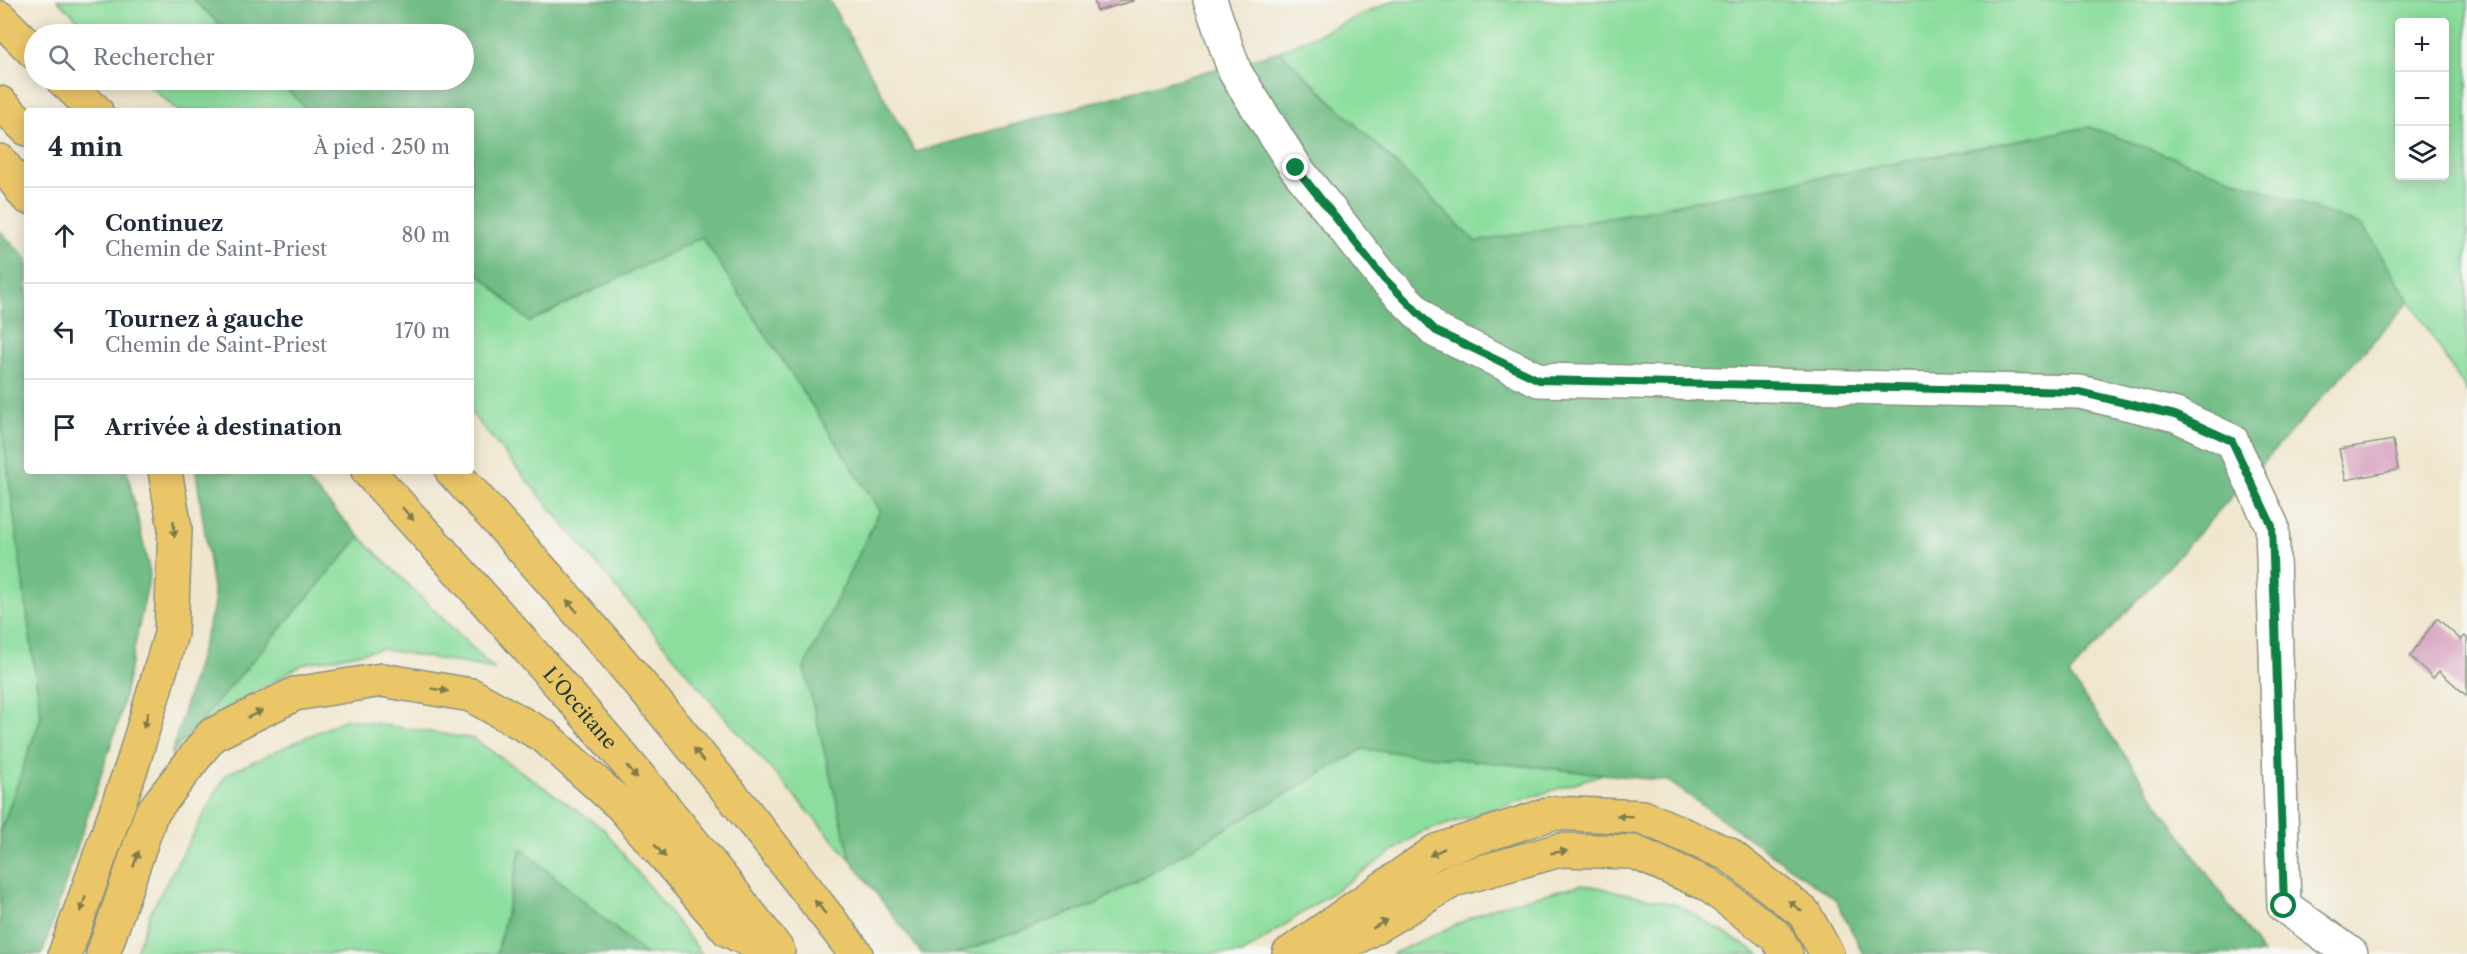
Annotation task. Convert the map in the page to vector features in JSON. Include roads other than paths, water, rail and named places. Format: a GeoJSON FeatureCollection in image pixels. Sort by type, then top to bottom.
{"type":"FeatureCollection","features":[{"type":"Feature","properties":{"kind":"highway"},"geometry":{"type":"LineString","coordinates":[[0,18],[24,42]]}},
{"type":"Feature","properties":{"kind":"highway"},"geometry":{"type":"LineString","coordinates":[[74,90],[93,108]]}},
{"type":"Feature","properties":{"kind":"highway"},"geometry":{"type":"LineString","coordinates":[[0,103],[24,126]]}},
{"type":"Feature","properties":{"kind":"highway"},"geometry":{"type":"LineString","coordinates":[[0,161],[24,193]]}},
{"type":"Feature","properties":{"kind":"highway"},"geometry":{"type":"LineString","coordinates":[[65,954],[133,763],[171,634],[175,528],[166,474]]}},
{"type":"Feature","properties":{"kind":"highway","name":"L'Occitane"},"geometry":{"type":"LineString","coordinates":[[371,474],[514,631],[738,898],[779,954]]}},
{"type":"Feature","properties":{"kind":"highway"},"geometry":{"type":"LineString","coordinates":[[455,474],[516,541],[678,730],[856,954]]}},
{"type":"Feature","properties":{"kind":"highway"},"geometry":{"type":"LineString","coordinates":[[103,954],[151,814],[212,735],[296,694],[382,680],[471,695],[544,736],[622,806],[728,930],[779,954]]}},
{"type":"Feature","properties":{"kind":"highway"},"geometry":{"type":"LineString","coordinates":[[1289,954],[1436,851],[1553,813],[1644,817],[1728,854],[1804,913],[1827,954]]}},
{"type":"Feature","properties":{"kind":"highway"},"geometry":{"type":"LineString","coordinates":[[1329,954],[1454,880],[1560,850],[1634,852],[1707,884],[1776,936],[1786,954]]}},
{"type":"Feature","properties":{"kind":"street"},"geometry":{"type":"LineString","coordinates":[[1210,0],[1235,72],[1296,168],[1382,276],[1436,331],[1539,380],[2079,392],[2175,415],[2232,441],[2272,526],[2284,906],[2351,954]]}}]}
